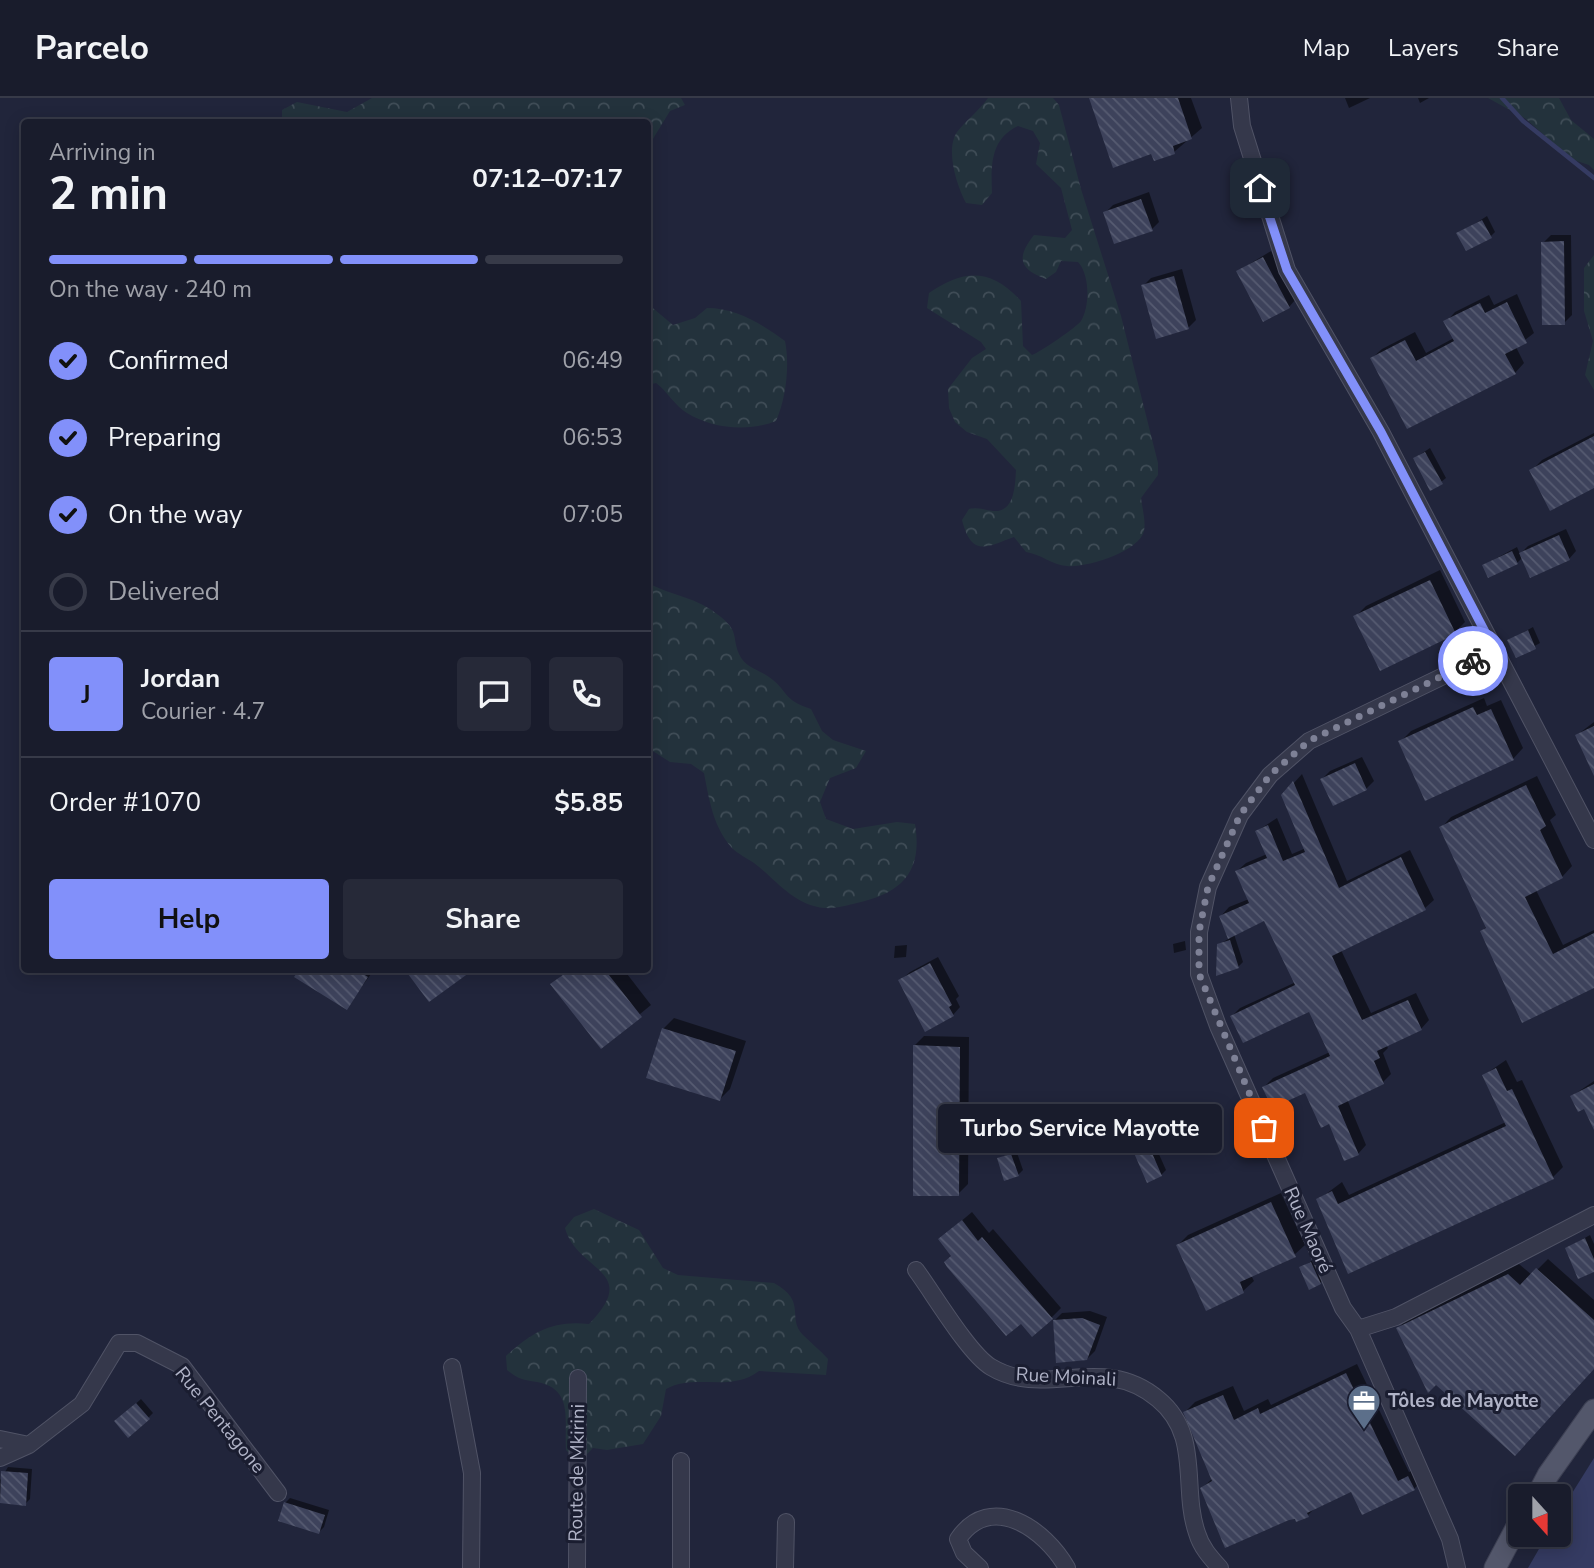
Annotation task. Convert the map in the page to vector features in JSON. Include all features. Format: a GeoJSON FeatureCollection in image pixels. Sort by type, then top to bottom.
{"type":"FeatureCollection","features":[{"type":"Feature","properties":{"kind":"main road"},"geometry":{"type":"LineString","coordinates":[[1544,1484],[1594,1409]]}},
{"type":"Feature","properties":{"kind":"main road"},"geometry":{"type":"LineString","coordinates":[[1551,1484],[1594,1428]]}},
{"type":"Feature","properties":{"kind":"main road"},"geometry":{"type":"LineString","coordinates":[[1494,1568],[1508,1543]]}},
{"type":"Feature","properties":{"kind":"street"},"geometry":{"type":"LineString","coordinates":[[1239,98],[1242,126],[1287,270],[1381,432],[1594,840]]}},
{"type":"Feature","properties":{"kind":"street","name":"Rue Maoré"},"geometry":{"type":"LineString","coordinates":[[1457,1568],[1450,1539],[1357,1329],[1343,1308],[1218,1026],[1199,974],[1199,932],[1208,887],[1240,815],[1270,775],[1309,741],[1495,651]]}},
{"type":"Feature","properties":{"kind":"street"},"geometry":{"type":"LineString","coordinates":[[1357,1329],[1396,1317],[1594,1215]]}},
{"type":"Feature","properties":{"kind":"street","name":"Rue Moinali"},"geometry":{"type":"LineString","coordinates":[[916,1270],[989,1366],[1011,1376],[1043,1380],[1083,1376],[1118,1377],[1159,1400],[1176,1421],[1188,1448],[1196,1532],[1206,1553],[1220,1568]]}},
{"type":"Feature","properties":{"kind":"street","name":"Rue Pentagone"},"geometry":{"type":"LineString","coordinates":[[0,1458],[29,1445],[82,1404],[119,1343],[137,1343],[182,1366],[278,1493]]}},
{"type":"Feature","properties":{"kind":"street"},"geometry":{"type":"LineString","coordinates":[[452,1367],[472,1473],[471,1568]]}},
{"type":"Feature","properties":{"kind":"street","name":"Route de Mkirini"},"geometry":{"type":"LineString","coordinates":[[576,1568],[578,1378]]}},
{"type":"Feature","properties":{"kind":"street"},"geometry":{"type":"LineString","coordinates":[[0,1439],[29,1445]]}},
{"type":"Feature","properties":{"kind":"street"},"geometry":{"type":"LineString","coordinates":[[681,1461],[681,1568]]}},
{"type":"Feature","properties":{"kind":"street"},"geometry":{"type":"LineString","coordinates":[[980,1568],[964,1553],[958,1539],[967,1527],[991,1516],[1011,1517],[1041,1536],[1067,1568]]}},
{"type":"Feature","properties":{"kind":"street"},"geometry":{"type":"LineString","coordinates":[[785,1568],[786,1522]]}},
{"type":"Feature","properties":{"kind":"green space"},"geometry":{"type":"Polygon","coordinates":[[[372,98],[681,98],[685,105],[670,111],[651,142],[651,119],[282,119],[282,110],[297,102],[347,112],[372,98]]]}},
{"type":"Feature","properties":{"kind":"green space"},"geometry":{"type":"Polygon","coordinates":[[[988,98],[1053,98],[1059,105],[1081,189],[1121,316],[1158,463],[1158,475],[1141,498],[1144,531],[1140,539],[1133,546],[1111,557],[1076,566],[1056,564],[1026,552],[1014,537],[989,546],[976,545],[966,532],[962,520],[969,509],[993,511],[1006,508],[1012,497],[1016,470],[987,439],[967,432],[955,422],[949,408],[948,389],[972,358],[986,349],[981,342],[927,308],[929,293],[954,279],[966,276],[989,278],[999,283],[1021,301],[1023,346],[1032,355],[1081,321],[1087,299],[1087,282],[1078,262],[1061,261],[1056,272],[1046,279],[1030,271],[1023,262],[1024,250],[1034,235],[1065,238],[1072,230],[1061,188],[1036,164],[1040,143],[1033,131],[1018,126],[1002,138],[992,163],[992,193],[982,205],[966,203],[954,168],[952,148],[957,132],[988,98]]]}},
{"type":"Feature","properties":{"kind":"green space"},"geometry":{"type":"Polygon","coordinates":[[[1488,98],[1559,98],[1571,120],[1594,139],[1594,170],[1589,165],[1571,159],[1526,119],[1488,98]]]}},
{"type":"Feature","properties":{"kind":"green space"},"geometry":{"type":"Polygon","coordinates":[[[1594,255],[1594,390],[1585,375],[1593,341],[1584,311],[1584,268],[1594,255]]]}},
{"type":"Feature","properties":{"kind":"green space"},"geometry":{"type":"Polygon","coordinates":[[[651,307],[673,325],[695,318],[707,308],[728,311],[758,323],[785,341],[786,382],[776,421],[742,428],[708,423],[683,410],[656,383],[651,384],[651,307]]]}},
{"type":"Feature","properties":{"kind":"green space"},"geometry":{"type":"Polygon","coordinates":[[[651,584],[702,605],[721,617],[733,631],[739,654],[745,662],[775,682],[795,702],[811,709],[822,731],[833,740],[866,751],[856,768],[830,778],[820,802],[826,819],[853,829],[897,822],[915,824],[917,841],[912,867],[906,878],[897,886],[873,899],[825,908],[804,902],[734,850],[726,840],[713,812],[704,773],[691,764],[670,762],[651,750],[651,584]]]}},
{"type":"Feature","properties":{"kind":"green space"},"geometry":{"type":"Polygon","coordinates":[[[594,1209],[639,1230],[663,1268],[678,1275],[774,1283],[784,1290],[794,1303],[798,1328],[828,1359],[826,1375],[759,1371],[736,1381],[677,1385],[666,1389],[661,1416],[643,1444],[607,1450],[593,1448],[586,1455],[571,1455],[566,1450],[565,1407],[557,1391],[511,1373],[507,1370],[506,1356],[534,1334],[554,1326],[589,1324],[604,1306],[609,1292],[608,1281],[572,1243],[565,1228],[574,1217],[594,1209]]]}},
{"type":"Feature","properties":{"kind":"water"},"geometry":{"type":"Polygon","coordinates":[[[1594,1458],[1594,1568],[1528,1568],[1540,1547],[1572,1547],[1572,1493],[1594,1458]]]}},
{"type":"Feature","properties":{"kind":"building"},"geometry":{"type":"Polygon","coordinates":[[[1089,98],[1178,98],[1192,139],[1173,146],[1175,154],[1154,161],[1151,154],[1113,168],[1089,98]]]}},
{"type":"Feature","properties":{"kind":"building"},"geometry":{"type":"Polygon","coordinates":[[[1141,199],[1153,231],[1114,244],[1103,212],[1141,199]]]}},
{"type":"Feature","properties":{"kind":"building"},"geometry":{"type":"Polygon","coordinates":[[[1482,220],[1492,238],[1466,251],[1456,233],[1482,220]]]}},
{"type":"Feature","properties":{"kind":"building"},"geometry":{"type":"Polygon","coordinates":[[[1564,241],[1565,325],[1542,325],[1541,242],[1564,241]]]}},
{"type":"Feature","properties":{"kind":"building"},"geometry":{"type":"Polygon","coordinates":[[[1263,257],[1290,308],[1263,322],[1236,271],[1263,257]]]}},
{"type":"Feature","properties":{"kind":"building"},"geometry":{"type":"Polygon","coordinates":[[[1174,276],[1189,329],[1156,339],[1141,285],[1174,276]]]}},
{"type":"Feature","properties":{"kind":"building"},"geometry":{"type":"Polygon","coordinates":[[[1507,302],[1527,343],[1505,354],[1516,374],[1407,429],[1370,358],[1405,340],[1416,361],[1454,341],[1443,321],[1480,303],[1485,313],[1507,302]]]}},
{"type":"Feature","properties":{"kind":"building"},"geometry":{"type":"Polygon","coordinates":[[[1594,436],[1594,488],[1550,511],[1529,470],[1594,436]]]}},
{"type":"Feature","properties":{"kind":"building"},"geometry":{"type":"Polygon","coordinates":[[[1425,452],[1443,484],[1430,491],[1413,458],[1425,452]]]}},
{"type":"Feature","properties":{"kind":"building"},"geometry":{"type":"Polygon","coordinates":[[[1559,535],[1570,560],[1530,578],[1519,553],[1559,535]]]}},
{"type":"Feature","properties":{"kind":"building"},"geometry":{"type":"Polygon","coordinates":[[[1512,551],[1518,564],[1488,578],[1482,565],[1512,551]]]}},
{"type":"Feature","properties":{"kind":"building"},"geometry":{"type":"Polygon","coordinates":[[[1430,580],[1456,634],[1380,671],[1353,616],[1430,580]]]}},
{"type":"Feature","properties":{"kind":"building"},"geometry":{"type":"Polygon","coordinates":[[[1528,630],[1536,649],[1516,658],[1507,640],[1528,630]]]}},
{"type":"Feature","properties":{"kind":"building"},"geometry":{"type":"Polygon","coordinates":[[[1473,707],[1477,715],[1491,709],[1514,760],[1425,801],[1398,741],[1473,707]]]}},
{"type":"Feature","properties":{"kind":"building"},"geometry":{"type":"Polygon","coordinates":[[[1594,726],[1594,776],[1575,735],[1594,726]]]}},
{"type":"Feature","properties":{"kind":"building"},"geometry":{"type":"Polygon","coordinates":[[[1355,763],[1367,790],[1333,806],[1320,779],[1355,763]]]}},
{"type":"Feature","properties":{"kind":"building"},"geometry":{"type":"Polygon","coordinates":[[[1293,781],[1339,888],[1401,857],[1426,910],[1332,956],[1362,1020],[1408,1000],[1422,1030],[1377,1051],[1380,1058],[1374,1061],[1384,1084],[1338,1106],[1359,1155],[1344,1161],[1329,1124],[1321,1128],[1305,1093],[1272,1108],[1262,1087],[1330,1056],[1309,1012],[1243,1043],[1230,1016],[1295,985],[1264,921],[1228,939],[1219,916],[1249,903],[1235,871],[1267,858],[1255,831],[1268,825],[1283,861],[1305,852],[1281,795],[1293,781]]]}},
{"type":"Feature","properties":{"kind":"building"},"geometry":{"type":"Polygon","coordinates":[[[1526,785],[1546,826],[1540,830],[1563,878],[1525,897],[1553,954],[1594,933],[1594,988],[1522,1023],[1480,931],[1486,928],[1439,827],[1526,785]]]}},
{"type":"Feature","properties":{"kind":"building"},"geometry":{"type":"Polygon","coordinates":[[[1230,940],[1239,968],[1216,976],[1217,944],[1230,940]]]}},
{"type":"Feature","properties":{"kind":"building"},"geometry":{"type":"Polygon","coordinates":[[[930,963],[952,1005],[949,1007],[954,1016],[925,1032],[898,980],[930,963]]]}},
{"type":"Feature","properties":{"kind":"building"},"geometry":{"type":"Polygon","coordinates":[[[297,973],[362,973],[368,977],[347,1010],[294,977],[297,973]]]}},
{"type":"Feature","properties":{"kind":"building"},"geometry":{"type":"Polygon","coordinates":[[[407,973],[469,973],[429,1002],[407,973]]]}},
{"type":"Feature","properties":{"kind":"building"},"geometry":{"type":"Polygon","coordinates":[[[566,973],[607,973],[642,1017],[601,1049],[550,984],[566,973]]]}},
{"type":"Feature","properties":{"kind":"building"},"geometry":{"type":"Polygon","coordinates":[[[662,1028],[736,1051],[720,1101],[646,1078],[662,1028]]]}},
{"type":"Feature","properties":{"kind":"building"},"geometry":{"type":"Polygon","coordinates":[[[913,1045],[960,1047],[959,1196],[913,1196],[913,1045]]]}},
{"type":"Feature","properties":{"kind":"building"},"geometry":{"type":"Polygon","coordinates":[[[1496,1068],[1507,1091],[1512,1089],[1554,1179],[1348,1274],[1316,1199],[1332,1191],[1338,1204],[1506,1126],[1482,1075],[1496,1068]]]}},
{"type":"Feature","properties":{"kind":"building"},"geometry":{"type":"Polygon","coordinates":[[[1594,1084],[1594,1130],[1584,1109],[1578,1112],[1570,1096],[1594,1084]]]}},
{"type":"Feature","properties":{"kind":"building"},"geometry":{"type":"Polygon","coordinates":[[[1149,1146],[1162,1176],[1147,1183],[1134,1153],[1149,1146]]]}},
{"type":"Feature","properties":{"kind":"building"},"geometry":{"type":"Polygon","coordinates":[[[1011,1154],[1019,1176],[1004,1181],[997,1158],[1011,1154]]]}},
{"type":"Feature","properties":{"kind":"building"},"geometry":{"type":"Polygon","coordinates":[[[1271,1202],[1296,1257],[1240,1282],[1244,1293],[1206,1311],[1176,1245],[1271,1202]]]}},
{"type":"Feature","properties":{"kind":"building"},"geometry":{"type":"Polygon","coordinates":[[[962,1220],[978,1241],[982,1237],[1053,1319],[1032,1337],[1021,1324],[1006,1336],[944,1262],[951,1256],[938,1239],[962,1220]]]}},
{"type":"Feature","properties":{"kind":"building"},"geometry":{"type":"Polygon","coordinates":[[[1585,1238],[1594,1259],[1594,1272],[1578,1279],[1565,1248],[1585,1238]]]}},
{"type":"Feature","properties":{"kind":"building"},"geometry":{"type":"Polygon","coordinates":[[[1311,1262],[1321,1284],[1309,1290],[1299,1267],[1311,1262]]]}},
{"type":"Feature","properties":{"kind":"building"},"geometry":{"type":"Polygon","coordinates":[[[1536,1268],[1594,1320],[1594,1369],[1515,1456],[1436,1385],[1428,1393],[1396,1328],[1508,1274],[1520,1285],[1536,1268]]]}},
{"type":"Feature","properties":{"kind":"building"},"geometry":{"type":"Polygon","coordinates":[[[1082,1318],[1100,1325],[1087,1360],[1056,1363],[1053,1320],[1082,1318]]]}},
{"type":"Feature","properties":{"kind":"building"},"geometry":{"type":"Polygon","coordinates":[[[1346,1373],[1398,1481],[1408,1476],[1415,1490],[1362,1515],[1351,1492],[1307,1513],[1309,1517],[1296,1522],[1295,1519],[1289,1520],[1225,1548],[1200,1488],[1212,1481],[1183,1412],[1223,1395],[1234,1420],[1258,1408],[1260,1414],[1346,1373]]]}},
{"type":"Feature","properties":{"kind":"building"},"geometry":{"type":"Polygon","coordinates":[[[136,1403],[150,1419],[128,1438],[114,1421],[136,1403]]]}},
{"type":"Feature","properties":{"kind":"building"},"geometry":{"type":"Polygon","coordinates":[[[1,1471],[28,1473],[26,1506],[0,1503],[1,1471]]]}},
{"type":"Feature","properties":{"kind":"building"},"geometry":{"type":"Polygon","coordinates":[[[284,1502],[325,1515],[319,1534],[278,1521],[284,1502]]]}},
{"type":"Feature","properties":{"kind":"waterway"},"geometry":{"type":"LineString","coordinates":[[1502,98],[1523,121],[1594,178]]}},
{"type":"Feature","properties":{"kind":"way so far"},"geometry":{"type":"LineString","coordinates":[[1264,1128],[1218,1026],[1199,974],[1199,932],[1208,887],[1240,815],[1270,775],[1309,741],[1473,661]]}},
{"type":"Feature","properties":{"kind":"place","name":"Turbo Service Mayotte"},"geometry":{"type":"Point","coordinates":[1264,1128]}},
{"type":"Feature","properties":{"kind":"place","name":"Tôles de Mayotte"},"geometry":{"type":"Point","coordinates":[1364,1431]}},
{"type":"Feature","properties":{"kind":"route"},"geometry":{"type":"LineString","coordinates":[[1260,188],[1287,270],[1355,392],[1381,432],[1495,651],[1473,661]]}}]}
